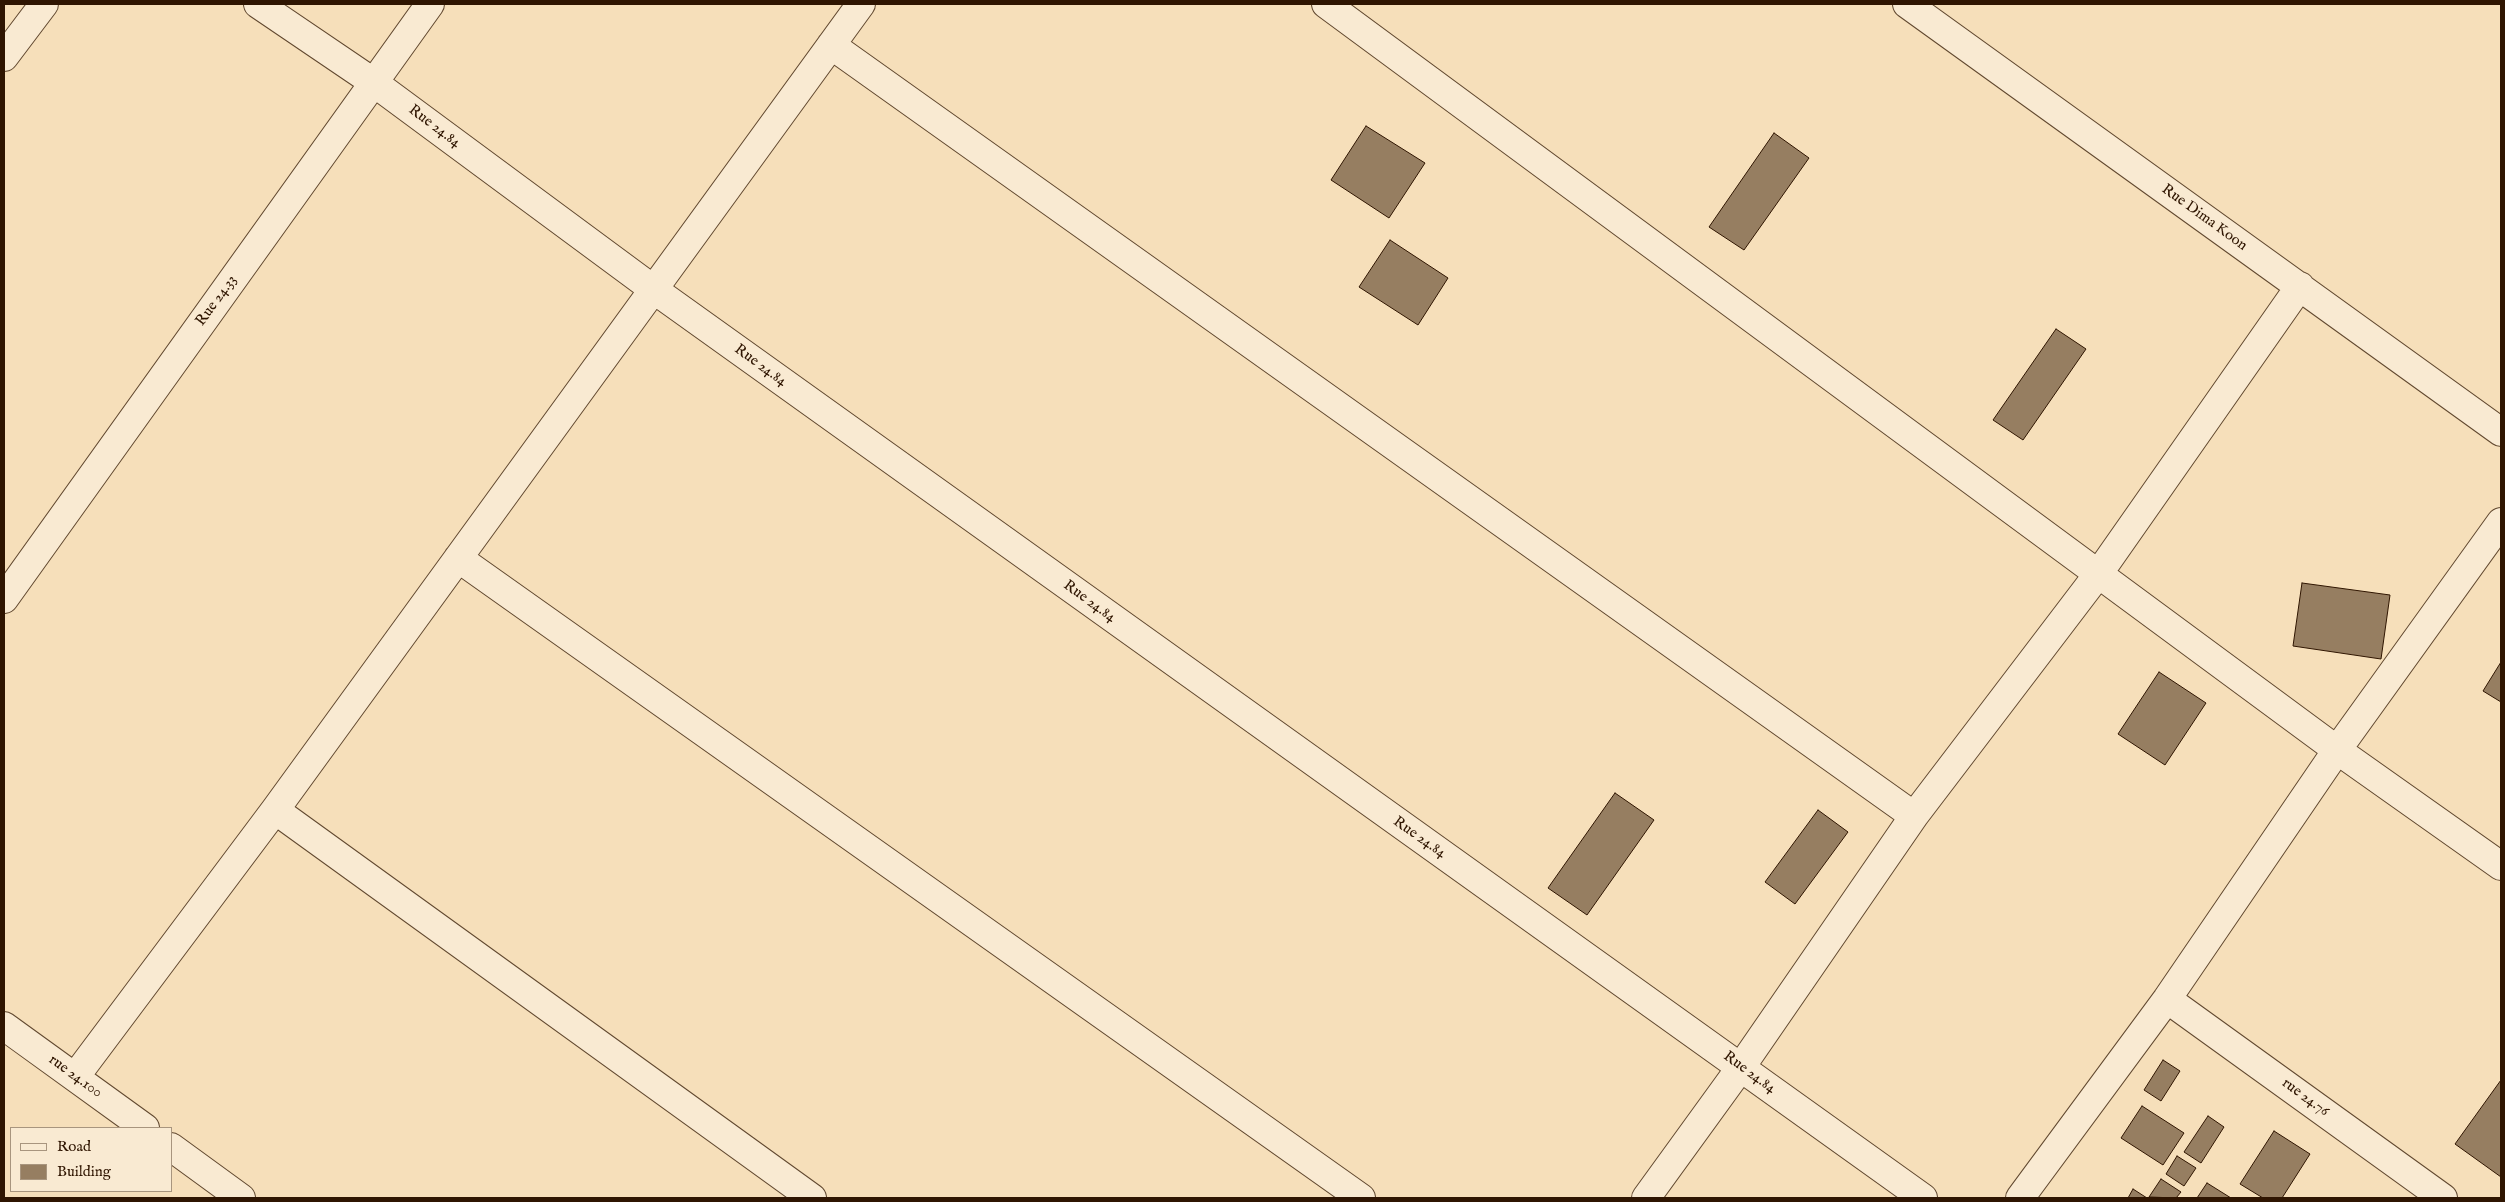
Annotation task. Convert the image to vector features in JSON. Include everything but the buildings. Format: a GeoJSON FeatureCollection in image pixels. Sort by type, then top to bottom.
{"type":"FeatureCollection","features":[{"type":"Feature","properties":{"kind":"street"},"geometry":{"type":"LineString","coordinates":[[4,57],[44,4]]}},
{"type":"Feature","properties":{"kind":"street","name":"Rue 24.84"},"geometry":{"type":"LineString","coordinates":[[258,4],[373,82],[653,289],[1923,1198]]}},
{"type":"Feature","properties":{"kind":"street","name":"Rue 24.33"},"geometry":{"type":"LineString","coordinates":[[4,599],[430,4]]}},
{"type":"Feature","properties":{"kind":"street"},"geometry":{"type":"LineString","coordinates":[[75,1077],[275,810],[861,4]]}},
{"type":"Feature","properties":{"kind":"street"},"geometry":{"type":"LineString","coordinates":[[1326,4],[2337,750],[2501,866]]}},
{"type":"Feature","properties":{"kind":"street","name":"Rue Dima Koon"},"geometry":{"type":"LineString","coordinates":[[1907,4],[2501,432]]}},
{"type":"Feature","properties":{"kind":"street"},"geometry":{"type":"LineString","coordinates":[[832,45],[1914,816]]}},
{"type":"Feature","properties":{"kind":"street"},"geometry":{"type":"LineString","coordinates":[[1646,1198],[1740,1067],[1914,816],[2099,573],[2300,286]]}},
{"type":"Feature","properties":{"kind":"street"},"geometry":{"type":"LineString","coordinates":[[2020,1198],[2167,999],[2337,750],[2501,522]]}},
{"type":"Feature","properties":{"kind":"street"},"geometry":{"type":"LineString","coordinates":[[458,558],[1361,1198]]}},
{"type":"Feature","properties":{"kind":"street"},"geometry":{"type":"LineString","coordinates":[[275,810],[812,1198]]}},
{"type":"Feature","properties":{"kind":"street","name":"rue 24.76"},"geometry":{"type":"LineString","coordinates":[[2167,999],[2443,1198]]}},
{"type":"Feature","properties":{"kind":"street","name":"rue 24.100"},"geometry":{"type":"LineString","coordinates":[[4,1026],[144,1127]]}},
{"type":"Feature","properties":{"kind":"street"},"geometry":{"type":"LineString","coordinates":[[172,1148],[241,1198]]}}]}
